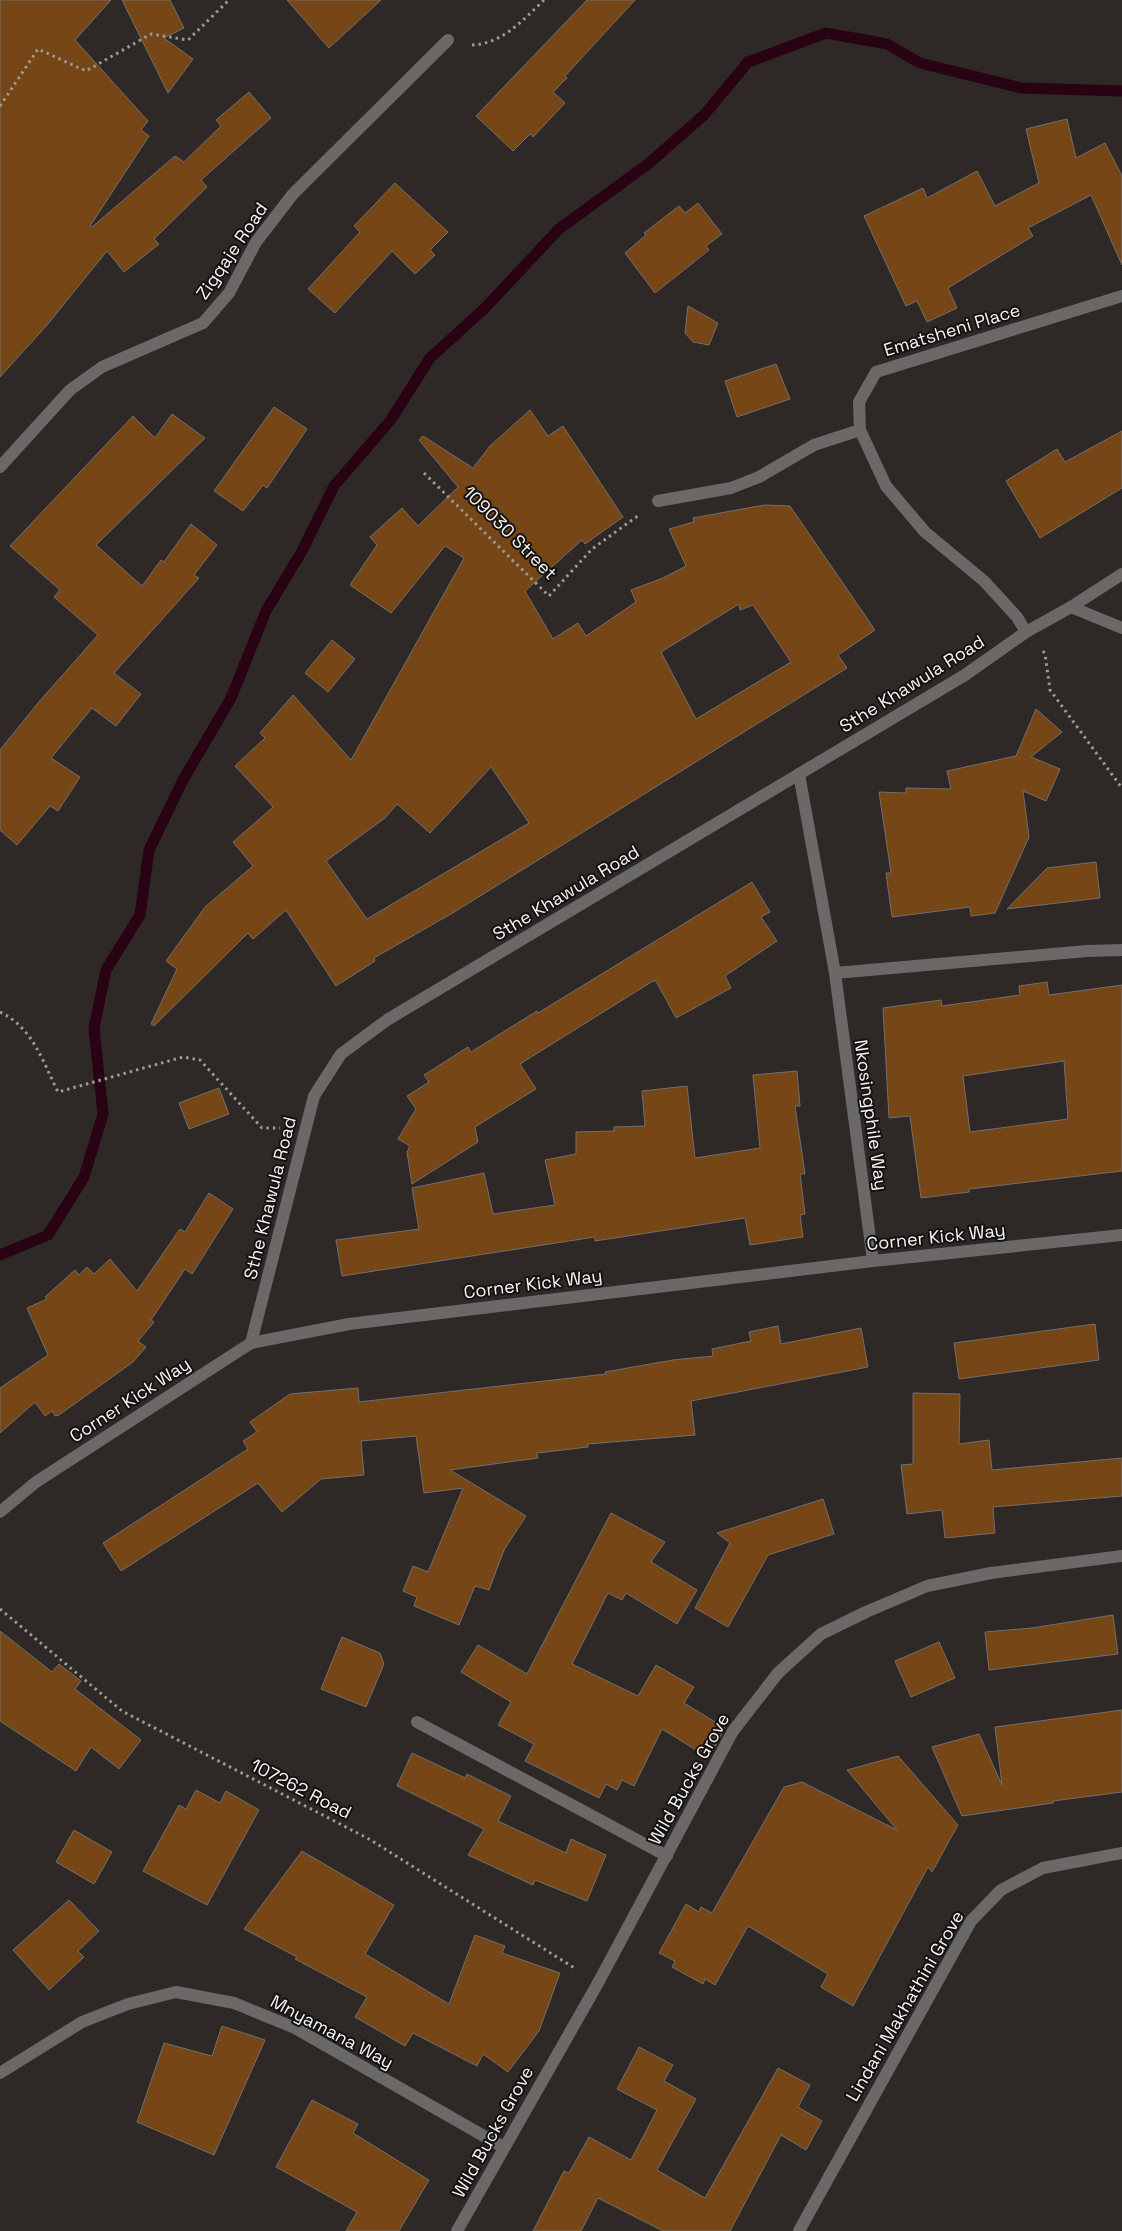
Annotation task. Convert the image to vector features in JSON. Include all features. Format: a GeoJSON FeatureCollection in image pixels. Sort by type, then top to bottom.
{"type":"FeatureCollection","features":[{"type":"Feature","properties":{"kind":"street","name":"Zigqaje Road"},"geometry":{"type":"LineString","coordinates":[[0,467],[70,390],[102,367],[203,323],[229,293],[256,242],[293,194],[448,40]]}},
{"type":"Feature","properties":{"kind":"street","name":"Ematsheni Place"},"geometry":{"type":"LineString","coordinates":[[1026,632],[1017,617],[984,581],[925,532],[886,486],[860,430],[859,402],[876,372],[1122,296]]}},
{"type":"Feature","properties":{"kind":"street"},"geometry":{"type":"LineString","coordinates":[[658,501],[731,488],[759,477],[814,445],[860,430]]}},
{"type":"Feature","properties":{"kind":"street","name":"Sthe Khawula Road"},"geometry":{"type":"LineString","coordinates":[[251,1343],[314,1096],[341,1054],[387,1020],[965,675],[1026,632],[1071,607],[1122,574]]}},
{"type":"Feature","properties":{"kind":"street"},"geometry":{"type":"LineString","coordinates":[[1071,607],[1122,628]]}},
{"type":"Feature","properties":{"kind":"street","name":"Nkosingphile Way"},"geometry":{"type":"LineString","coordinates":[[799,774],[835,973],[873,1261]]}},
{"type":"Feature","properties":{"kind":"street"},"geometry":{"type":"LineString","coordinates":[[835,973],[1122,950]]}},
{"type":"Feature","properties":{"kind":"street","name":"Corner Kick Way"},"geometry":{"type":"LineString","coordinates":[[0,1512],[36,1482],[251,1343],[349,1324],[873,1261],[1122,1236]]}},
{"type":"Feature","properties":{"kind":"street","name":"Wild Bucks Grove"},"geometry":{"type":"LineString","coordinates":[[457,2231],[503,2147],[598,1984],[733,1731],[778,1673],[821,1634],[927,1586],[990,1573],[1122,1556]]}},
{"type":"Feature","properties":{"kind":"street"},"geometry":{"type":"LineString","coordinates":[[417,1722],[666,1856]]}},
{"type":"Feature","properties":{"kind":"street","name":"Lindani Makhathini Grove"},"geometry":{"type":"LineString","coordinates":[[799,2231],[971,1921],[1000,1890],[1042,1868],[1122,1853]]}},
{"type":"Feature","properties":{"kind":"street","name":"Mnyamana Way"},"geometry":{"type":"LineString","coordinates":[[0,2073],[82,2022],[128,2004],[176,1992],[234,2003],[294,2028],[503,2147]]}},
{"type":"Feature","properties":{"kind":"path"},"geometry":{"type":"LineString","coordinates":[[0,106],[38,49],[86,71],[151,34],[188,40],[229,0]]}},
{"type":"Feature","properties":{"kind":"path"},"geometry":{"type":"LineString","coordinates":[[448,40],[474,45],[497,40],[520,23],[544,0]]}},
{"type":"Feature","properties":{"kind":"path","name":"109030 Street"},"geometry":{"type":"LineString","coordinates":[[424,472],[550,596],[592,549],[658,501]]}},
{"type":"Feature","properties":{"kind":"path"},"geometry":{"type":"LineString","coordinates":[[1026,632],[1045,654],[1050,690],[1122,788]]}},
{"type":"Feature","properties":{"kind":"path"},"geometry":{"type":"LineString","coordinates":[[0,1012],[16,1020],[31,1038],[58,1092],[182,1057],[200,1060],[262,1128],[306,1128]]}},
{"type":"Feature","properties":{"kind":"path","name":"107262 Road"},"geometry":{"type":"LineString","coordinates":[[0,1609],[122,1711],[368,1839],[598,1984]]}},
{"type":"Feature","properties":{"kind":"building"},"geometry":{"type":"Polygon","coordinates":[[[0,0],[111,0],[75,40],[148,121],[141,130],[149,136],[90,226],[92,227],[175,156],[184,162],[221,126],[216,120],[249,92],[271,118],[201,180],[207,187],[154,239],[159,244],[124,272],[107,251],[47,325],[0,377],[0,0]]]}},
{"type":"Feature","properties":{"kind":"building"},"geometry":{"type":"Polygon","coordinates":[[[122,0],[170,0],[184,28],[164,38],[193,59],[168,93],[122,0]]]}},
{"type":"Feature","properties":{"kind":"building"},"geometry":{"type":"Polygon","coordinates":[[[287,0],[381,0],[329,48],[287,0]]]}},
{"type":"Feature","properties":{"kind":"building"},"geometry":{"type":"Polygon","coordinates":[[[587,0],[635,0],[565,76],[567,78],[553,92],[565,103],[533,137],[530,134],[513,151],[476,116],[587,0]]]}},
{"type":"Feature","properties":{"kind":"building"},"geometry":{"type":"Polygon","coordinates":[[[1067,119],[1076,158],[1105,143],[1122,176],[1122,265],[1091,195],[1028,228],[1033,236],[948,288],[957,308],[927,322],[917,301],[906,306],[864,216],[923,188],[927,198],[977,171],[995,206],[1039,183],[1026,129],[1067,119]]]}},
{"type":"Feature","properties":{"kind":"building"},"geometry":{"type":"Polygon","coordinates":[[[395,183],[448,232],[430,250],[435,255],[415,274],[392,251],[335,313],[308,289],[360,232],[354,226],[395,183]]]}},
{"type":"Feature","properties":{"kind":"building"},"geometry":{"type":"Polygon","coordinates":[[[698,203],[722,234],[706,246],[709,250],[655,293],[625,253],[646,235],[644,233],[679,206],[685,213],[698,203]]]}},
{"type":"Feature","properties":{"kind":"building"},"geometry":{"type":"Polygon","coordinates":[[[688,306],[718,323],[709,345],[693,342],[685,333],[688,306]]]}},
{"type":"Feature","properties":{"kind":"building"},"geometry":{"type":"Polygon","coordinates":[[[776,364],[790,399],[737,417],[725,381],[776,364]]]}},
{"type":"Feature","properties":{"kind":"building"},"geometry":{"type":"Polygon","coordinates":[[[274,407],[307,429],[267,488],[263,485],[243,511],[214,491],[274,407]]]}},
{"type":"Feature","properties":{"kind":"building"},"geometry":{"type":"Polygon","coordinates":[[[530,410],[548,436],[563,426],[623,517],[585,544],[582,540],[525,591],[553,639],[578,623],[586,636],[636,602],[631,590],[663,578],[686,566],[669,529],[694,522],[693,518],[764,505],[790,506],[875,630],[838,655],[847,668],[456,911],[374,958],[375,961],[336,986],[286,910],[253,939],[248,933],[154,1026],[151,1024],[177,969],[166,961],[205,907],[253,866],[233,842],[273,807],[235,766],[265,738],[260,733],[293,695],[351,760],[464,558],[445,546],[391,613],[350,585],[377,545],[370,537],[402,508],[418,526],[458,487],[419,440],[423,436],[473,468],[490,446],[530,410]],[[739,604],[661,652],[696,719],[791,662],[753,605],[740,610],[739,604]],[[491,767],[430,833],[397,804],[385,818],[326,861],[367,919],[529,823],[491,767]]]}},
{"type":"Feature","properties":{"kind":"building"},"geometry":{"type":"Polygon","coordinates":[[[172,414],[205,438],[96,545],[142,586],[161,560],[164,562],[191,524],[217,545],[194,575],[199,578],[114,673],[141,694],[116,726],[92,708],[51,758],[80,777],[58,811],[50,806],[17,845],[0,830],[0,750],[38,703],[98,635],[54,597],[60,590],[10,546],[133,416],[155,438],[172,414]]]}},
{"type":"Feature","properties":{"kind":"building"},"geometry":{"type":"Polygon","coordinates":[[[1122,431],[1122,488],[1040,538],[1006,481],[1057,449],[1065,462],[1122,431]]]}},
{"type":"Feature","properties":{"kind":"building"},"geometry":{"type":"Polygon","coordinates":[[[332,640],[355,659],[328,692],[305,673],[332,640]]]}},
{"type":"Feature","properties":{"kind":"building"},"geometry":{"type":"Polygon","coordinates":[[[1036,709],[1062,732],[1031,757],[1060,769],[1046,801],[1023,791],[1029,837],[995,913],[971,916],[970,907],[892,917],[886,873],[891,873],[879,792],[906,793],[906,788],[951,789],[947,771],[1016,756],[1036,709]]]}},
{"type":"Feature","properties":{"kind":"building"},"geometry":{"type":"Polygon","coordinates":[[[1096,862],[1100,898],[1007,909],[1047,868],[1096,862]]]}},
{"type":"Feature","properties":{"kind":"building"},"geometry":{"type":"Polygon","coordinates":[[[752,882],[770,912],[761,917],[777,941],[725,976],[731,988],[676,1018],[656,981],[653,981],[520,1064],[536,1089],[475,1127],[478,1142],[412,1184],[407,1152],[410,1146],[398,1139],[416,1109],[407,1096],[429,1082],[424,1075],[468,1047],[471,1052],[537,1011],[538,1013],[752,882]]]}},
{"type":"Feature","properties":{"kind":"building"},"geometry":{"type":"Polygon","coordinates":[[[1047,982],[1049,995],[1122,985],[1122,1171],[969,1189],[969,1192],[921,1198],[910,1116],[889,1118],[883,1008],[941,1000],[942,1006],[1020,995],[1019,986],[1047,982]],[[1064,1061],[963,1076],[970,1132],[1068,1119],[1064,1061]]]}},
{"type":"Feature","properties":{"kind":"building"},"geometry":{"type":"Polygon","coordinates":[[[797,1071],[800,1106],[795,1106],[805,1174],[800,1174],[805,1214],[800,1215],[803,1237],[750,1245],[745,1218],[595,1241],[595,1237],[342,1276],[336,1240],[419,1229],[412,1188],[484,1173],[493,1214],[555,1205],[545,1160],[576,1154],[576,1132],[614,1131],[614,1127],[645,1126],[642,1091],[687,1086],[695,1158],[760,1148],[753,1075],[797,1071]]]}},
{"type":"Feature","properties":{"kind":"building"},"geometry":{"type":"Polygon","coordinates":[[[219,1088],[229,1114],[189,1129],[179,1103],[219,1088]]]}},
{"type":"Feature","properties":{"kind":"building"},"geometry":{"type":"Polygon","coordinates":[[[209,1193],[233,1209],[192,1274],[185,1269],[151,1320],[154,1322],[138,1341],[146,1347],[133,1362],[59,1415],[55,1416],[52,1411],[45,1416],[35,1402],[0,1433],[0,1388],[48,1355],[27,1308],[47,1299],[45,1297],[75,1270],[79,1275],[87,1267],[94,1274],[110,1259],[137,1291],[180,1229],[185,1232],[209,1193]]]}},
{"type":"Feature","properties":{"kind":"building"},"geometry":{"type":"Polygon","coordinates":[[[1095,1324],[1099,1360],[959,1379],[954,1343],[1095,1324]]]}},
{"type":"Feature","properties":{"kind":"building"},"geometry":{"type":"Polygon","coordinates":[[[778,1326],[781,1344],[861,1328],[868,1367],[691,1401],[695,1435],[588,1444],[588,1447],[537,1453],[538,1458],[450,1470],[526,1516],[504,1550],[489,1590],[475,1586],[459,1625],[414,1606],[417,1597],[403,1591],[413,1566],[428,1572],[463,1488],[424,1493],[416,1436],[361,1441],[364,1475],[321,1479],[282,1512],[258,1483],[121,1571],[103,1543],[248,1449],[243,1441],[257,1432],[250,1422],[290,1394],[358,1388],[359,1402],[606,1374],[605,1372],[673,1360],[713,1356],[712,1349],[751,1341],[749,1332],[778,1326]]]}},
{"type":"Feature","properties":{"kind":"building"},"geometry":{"type":"Polygon","coordinates":[[[913,1393],[960,1394],[959,1444],[989,1440],[992,1470],[1122,1458],[1122,1496],[993,1507],[995,1533],[945,1538],[942,1510],[907,1514],[901,1465],[913,1464],[913,1393]]]}},
{"type":"Feature","properties":{"kind":"building"},"geometry":{"type":"Polygon","coordinates":[[[823,1499],[834,1534],[768,1555],[728,1627],[695,1608],[730,1543],[717,1533],[823,1499]]]}},
{"type":"Feature","properties":{"kind":"building"},"geometry":{"type":"Polygon","coordinates":[[[611,1513],[665,1542],[651,1562],[697,1590],[677,1624],[626,1593],[622,1600],[608,1593],[572,1664],[638,1696],[656,1665],[694,1687],[684,1703],[725,1728],[709,1758],[662,1729],[634,1786],[622,1780],[617,1790],[606,1784],[599,1798],[525,1761],[534,1744],[498,1725],[511,1702],[461,1672],[478,1645],[527,1674],[611,1513]]]}},
{"type":"Feature","properties":{"kind":"building"},"geometry":{"type":"Polygon","coordinates":[[[1113,1615],[1118,1654],[989,1670],[985,1632],[1032,1628],[1113,1615]]]}},
{"type":"Feature","properties":{"kind":"building"},"geometry":{"type":"Polygon","coordinates":[[[0,1631],[52,1672],[59,1664],[81,1681],[75,1689],[141,1740],[119,1769],[91,1747],[76,1771],[0,1721],[0,1631]]]}},
{"type":"Feature","properties":{"kind":"building"},"geometry":{"type":"Polygon","coordinates":[[[342,1637],[380,1653],[384,1664],[366,1707],[321,1689],[342,1637]]]}},
{"type":"Feature","properties":{"kind":"building"},"geometry":{"type":"Polygon","coordinates":[[[939,1642],[955,1678],[911,1697],[895,1661],[939,1642]]]}},
{"type":"Feature","properties":{"kind":"building"},"geometry":{"type":"Polygon","coordinates":[[[1122,1710],[1122,1792],[962,1816],[932,1747],[979,1734],[1002,1785],[995,1727],[1122,1710]]]}},
{"type":"Feature","properties":{"kind":"building"},"geometry":{"type":"Polygon","coordinates":[[[412,1753],[465,1778],[467,1774],[511,1796],[498,1821],[566,1853],[571,1839],[606,1855],[587,1901],[535,1880],[533,1885],[468,1855],[484,1829],[397,1786],[412,1753]]]}},
{"type":"Feature","properties":{"kind":"building"},"geometry":{"type":"Polygon","coordinates":[[[898,1756],[958,1825],[932,1872],[928,1867],[853,2006],[821,1987],[828,1974],[748,1926],[715,1985],[705,1979],[703,1984],[672,1967],[675,1961],[659,1953],[686,1904],[699,1912],[701,1907],[712,1913],[784,1787],[802,1782],[897,1830],[847,1770],[898,1756]]]}},
{"type":"Feature","properties":{"kind":"building"},"geometry":{"type":"Polygon","coordinates":[[[196,1790],[220,1803],[226,1791],[259,1810],[207,1905],[143,1871],[179,1805],[186,1809],[196,1790]]]}},
{"type":"Feature","properties":{"kind":"building"},"geometry":{"type":"Polygon","coordinates":[[[74,1830],[112,1852],[94,1884],[56,1862],[74,1830]]]}},
{"type":"Feature","properties":{"kind":"building"},"geometry":{"type":"Polygon","coordinates":[[[302,1851],[394,1905],[365,1954],[449,2004],[475,1935],[505,1946],[502,1953],[560,1973],[539,2031],[508,2072],[483,2054],[477,2066],[413,2033],[405,2046],[355,2017],[367,1997],[295,1959],[297,1957],[244,1929],[302,1851]]]}},
{"type":"Feature","properties":{"kind":"building"},"geometry":{"type":"Polygon","coordinates":[[[69,1900],[99,1931],[78,1951],[84,1957],[49,1990],[13,1950],[69,1900]]]}},
{"type":"Feature","properties":{"kind":"building"},"geometry":{"type":"Polygon","coordinates":[[[222,2026],[265,2040],[214,2155],[137,2122],[164,2043],[212,2056],[222,2026]]]}},
{"type":"Feature","properties":{"kind":"building"},"geometry":{"type":"Polygon","coordinates":[[[639,2047],[673,2065],[664,2081],[696,2099],[657,2170],[705,2198],[778,2068],[810,2085],[798,2107],[822,2121],[806,2150],[781,2135],[730,2231],[663,2231],[598,2198],[581,2231],[533,2231],[564,2171],[569,2173],[589,2137],[631,2160],[657,2110],[617,2089],[639,2047]]]}},
{"type":"Feature","properties":{"kind":"building"},"geometry":{"type":"Polygon","coordinates":[[[312,2100],[358,2124],[353,2133],[429,2180],[399,2231],[346,2231],[357,2212],[276,2167],[312,2100]]]}},
{"type":"Feature","properties":{"kind":"waterway"},"geometry":{"type":"LineString","coordinates":[[0,1255],[48,1235],[84,1177],[103,1114],[94,1028],[106,970],[140,915],[149,850],[183,780],[231,698],[266,611],[302,551],[334,486],[390,421],[430,358],[484,309],[559,229],[648,164],[704,115],[748,62],[826,33],[887,44],[920,63],[1021,88],[1122,91]]}}]}
